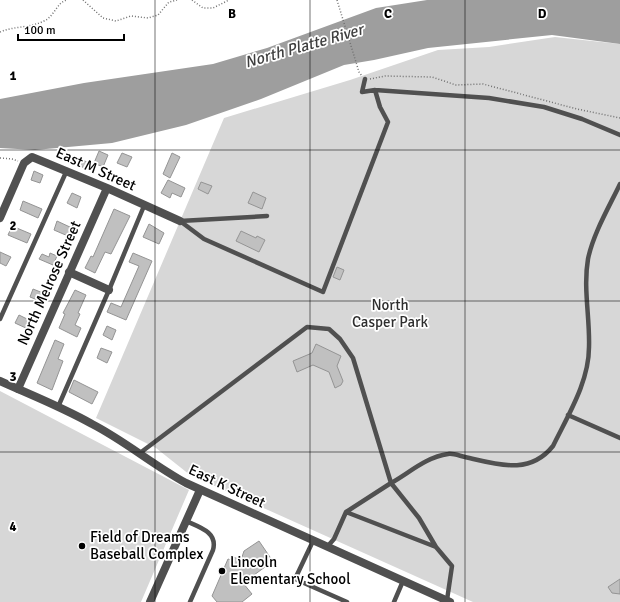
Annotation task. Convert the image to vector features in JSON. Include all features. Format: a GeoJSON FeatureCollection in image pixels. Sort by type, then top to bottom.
{"type":"FeatureCollection","features":[{"type":"Feature","properties":{"kind":"street","name":"East M Street"},"geometry":{"type":"LineString","coordinates":[[24,163],[32,157],[67,170],[180,221]]}},
{"type":"Feature","properties":{"kind":"street"},"geometry":{"type":"LineString","coordinates":[[0,218],[24,163]]}},
{"type":"Feature","properties":{"kind":"street","name":"North Melrose Street"},"geometry":{"type":"LineString","coordinates":[[18,389],[106,188]]}},
{"type":"Feature","properties":{"kind":"street"},"geometry":{"type":"LineString","coordinates":[[69,272],[110,290]]}},
{"type":"Feature","properties":{"kind":"street","name":"East K Street"},"geometry":{"type":"LineString","coordinates":[[0,381],[92,424],[140,453],[169,473],[200,490],[448,601]]}},
{"type":"Feature","properties":{"kind":"street"},"geometry":{"type":"LineString","coordinates":[[151,602],[200,490]]}},
{"type":"Feature","properties":{"kind":"lane"},"geometry":{"type":"LineString","coordinates":[[365,79],[362,92],[375,90],[488,98],[544,107],[582,119],[620,135]]}},
{"type":"Feature","properties":{"kind":"lane"},"geometry":{"type":"LineString","coordinates":[[180,221],[204,239],[323,292],[388,122],[380,107],[375,90]]}},
{"type":"Feature","properties":{"kind":"lane"},"geometry":{"type":"LineString","coordinates":[[0,320],[67,170]]}},
{"type":"Feature","properties":{"kind":"lane"},"geometry":{"type":"LineString","coordinates":[[327,547],[334,539],[346,512],[427,460],[448,454],[501,465],[525,465],[534,462],[553,446],[581,387],[588,362],[590,348],[587,283],[588,259],[595,239],[620,184]]}},
{"type":"Feature","properties":{"kind":"lane"},"geometry":{"type":"LineString","coordinates":[[58,407],[110,290],[144,206]]}},
{"type":"Feature","properties":{"kind":"lane"},"geometry":{"type":"LineString","coordinates":[[180,221],[267,216]]}},
{"type":"Feature","properties":{"kind":"lane"},"geometry":{"type":"LineString","coordinates":[[140,453],[307,327],[329,329],[340,339],[353,358],[391,483],[419,518],[436,547],[452,566],[448,601]]}},
{"type":"Feature","properties":{"kind":"lane"},"geometry":{"type":"LineString","coordinates":[[568,415],[620,438]]}},
{"type":"Feature","properties":{"kind":"lane"},"geometry":{"type":"LineString","coordinates":[[346,512],[436,547]]}},
{"type":"Feature","properties":{"kind":"lane"},"geometry":{"type":"LineString","coordinates":[[186,522],[208,532],[213,538],[214,542],[213,550],[190,602]]}},
{"type":"Feature","properties":{"kind":"lane"},"geometry":{"type":"LineString","coordinates":[[313,541],[295,580],[347,602]]}},
{"type":"Feature","properties":{"kind":"lane"},"geometry":{"type":"LineString","coordinates":[[394,602],[404,581]]}},
{"type":"Feature","properties":{"kind":"path"},"geometry":{"type":"LineString","coordinates":[[0,32],[43,22],[49,18],[63,1],[67,0]]}},
{"type":"Feature","properties":{"kind":"path"},"geometry":{"type":"LineString","coordinates":[[83,0],[103,18],[116,21],[131,16],[148,18],[158,15],[169,2],[177,0]]}},
{"type":"Feature","properties":{"kind":"path"},"geometry":{"type":"LineString","coordinates":[[192,0],[204,8],[213,8],[229,0]]}},
{"type":"Feature","properties":{"kind":"path"},"geometry":{"type":"LineString","coordinates":[[337,0],[359,72],[365,79],[374,79],[385,76],[432,77],[456,85],[483,84],[577,109],[620,118]]}},
{"type":"Feature","properties":{"kind":"path"},"geometry":{"type":"LineString","coordinates":[[0,158],[12,159],[24,163]]}},
{"type":"Feature","properties":{"kind":"green space","name":"North Casper Park"},"geometry":{"type":"Polygon","coordinates":[[[555,37],[620,44],[620,602],[473,602],[190,475],[156,448],[96,418],[224,118],[350,80],[438,50],[489,47],[555,37]]]}},
{"type":"Feature","properties":{"kind":"green space","name":"Field of Dreams Baseball Complex"},"geometry":{"type":"Polygon","coordinates":[[[0,391],[189,490],[141,602],[0,602],[0,391]]]}},
{"type":"Feature","properties":{"kind":"water","name":"North Platte River"},"geometry":{"type":"Polygon","coordinates":[[[427,0],[620,0],[620,44],[552,35],[428,48],[344,65],[261,99],[186,125],[112,143],[35,150],[0,148],[0,99],[84,83],[213,64],[267,48],[376,8],[427,0]]]}},
{"type":"Feature","properties":{"kind":"building"},"geometry":{"type":"Polygon","coordinates":[[[99,151],[108,155],[103,167],[94,163],[99,151]]]}},
{"type":"Feature","properties":{"kind":"building"},"geometry":{"type":"Polygon","coordinates":[[[122,153],[132,157],[127,167],[117,163],[122,153]]]}},
{"type":"Feature","properties":{"kind":"building"},"geometry":{"type":"Polygon","coordinates":[[[172,153],[180,157],[170,178],[163,174],[172,153]]]}},
{"type":"Feature","properties":{"kind":"building"},"geometry":{"type":"Polygon","coordinates":[[[78,158],[96,166],[93,172],[76,164],[78,158]]]}},
{"type":"Feature","properties":{"kind":"building"},"geometry":{"type":"Polygon","coordinates":[[[34,171],[43,175],[40,183],[31,180],[34,171]]]}},
{"type":"Feature","properties":{"kind":"building"},"geometry":{"type":"Polygon","coordinates":[[[168,180],[185,188],[181,197],[172,193],[170,198],[161,193],[168,180]]]}},
{"type":"Feature","properties":{"kind":"building"},"geometry":{"type":"Polygon","coordinates":[[[201,182],[212,186],[208,194],[198,189],[201,182]]]}},
{"type":"Feature","properties":{"kind":"building"},"geometry":{"type":"Polygon","coordinates":[[[253,192],[266,198],[262,209],[248,203],[253,192]]]}},
{"type":"Feature","properties":{"kind":"building"},"geometry":{"type":"Polygon","coordinates":[[[72,193],[81,197],[77,208],[67,203],[72,193]]]}},
{"type":"Feature","properties":{"kind":"building"},"geometry":{"type":"Polygon","coordinates":[[[23,201],[42,209],[38,218],[20,210],[23,201]]]}},
{"type":"Feature","properties":{"kind":"building"},"geometry":{"type":"Polygon","coordinates":[[[114,209],[130,216],[111,254],[105,252],[95,273],[85,268],[91,256],[93,257],[114,209]]]}},
{"type":"Feature","properties":{"kind":"building"},"geometry":{"type":"Polygon","coordinates":[[[57,221],[72,228],[68,236],[54,230],[57,221]]]}},
{"type":"Feature","properties":{"kind":"building"},"geometry":{"type":"Polygon","coordinates":[[[149,224],[164,233],[159,244],[143,237],[149,224]]]}},
{"type":"Feature","properties":{"kind":"building"},"geometry":{"type":"Polygon","coordinates":[[[12,226],[31,234],[27,243],[8,235],[12,226]]]}},
{"type":"Feature","properties":{"kind":"building"},"geometry":{"type":"Polygon","coordinates":[[[241,231],[256,238],[257,236],[265,240],[259,252],[236,241],[241,231]]]}},
{"type":"Feature","properties":{"kind":"building"},"geometry":{"type":"Polygon","coordinates":[[[0,252],[11,257],[6,266],[0,263],[0,252]]]}},
{"type":"Feature","properties":{"kind":"building"},"geometry":{"type":"Polygon","coordinates":[[[50,253],[57,256],[53,265],[39,259],[42,254],[49,257],[50,253]]]}},
{"type":"Feature","properties":{"kind":"building"},"geometry":{"type":"Polygon","coordinates":[[[133,253],[152,261],[126,320],[107,312],[111,303],[121,307],[139,266],[129,262],[133,253]]]}},
{"type":"Feature","properties":{"kind":"building"},"geometry":{"type":"Polygon","coordinates":[[[337,267],[344,270],[340,280],[333,277],[337,267]]]}},
{"type":"Feature","properties":{"kind":"building"},"geometry":{"type":"Polygon","coordinates":[[[33,289],[43,293],[40,301],[30,297],[33,289]]]}},
{"type":"Feature","properties":{"kind":"building"},"geometry":{"type":"Polygon","coordinates":[[[75,290],[86,295],[78,313],[80,314],[75,325],[81,328],[77,337],[59,328],[65,314],[63,313],[75,290]]]}},
{"type":"Feature","properties":{"kind":"building"},"geometry":{"type":"Polygon","coordinates":[[[19,315],[31,321],[28,329],[15,323],[19,315]]]}},
{"type":"Feature","properties":{"kind":"building"},"geometry":{"type":"Polygon","coordinates":[[[107,326],[116,330],[112,340],[103,335],[107,326]]]}},
{"type":"Feature","properties":{"kind":"building"},"geometry":{"type":"Polygon","coordinates":[[[55,340],[64,344],[58,359],[63,361],[52,390],[37,383],[55,340]]]}},
{"type":"Feature","properties":{"kind":"building"},"geometry":{"type":"Polygon","coordinates":[[[316,344],[341,356],[337,366],[343,381],[341,385],[335,388],[329,372],[313,365],[297,372],[293,361],[312,353],[316,344]]]}},
{"type":"Feature","properties":{"kind":"building"},"geometry":{"type":"Polygon","coordinates":[[[101,348],[112,352],[107,363],[97,358],[101,348]]]}},
{"type":"Feature","properties":{"kind":"building"},"geometry":{"type":"Polygon","coordinates":[[[74,380],[98,392],[92,404],[69,392],[74,380]]]}},
{"type":"Feature","properties":{"kind":"building"},"geometry":{"type":"Polygon","coordinates":[[[259,541],[272,560],[243,583],[252,594],[242,602],[217,602],[212,596],[228,559],[231,560],[233,557],[241,560],[244,551],[259,541]]]}},
{"type":"Feature","properties":{"kind":"building"},"geometry":{"type":"Polygon","coordinates":[[[620,579],[620,594],[612,593],[608,587],[620,579]]]}},
{"type":"Feature","properties":{"kind":"place","name":"Field of Dreams Baseball Complex"},"geometry":{"type":"Point","coordinates":[82,546]}},
{"type":"Feature","properties":{"kind":"place","name":"Lincoln Elementary School"},"geometry":{"type":"Point","coordinates":[222,571]}}]}
